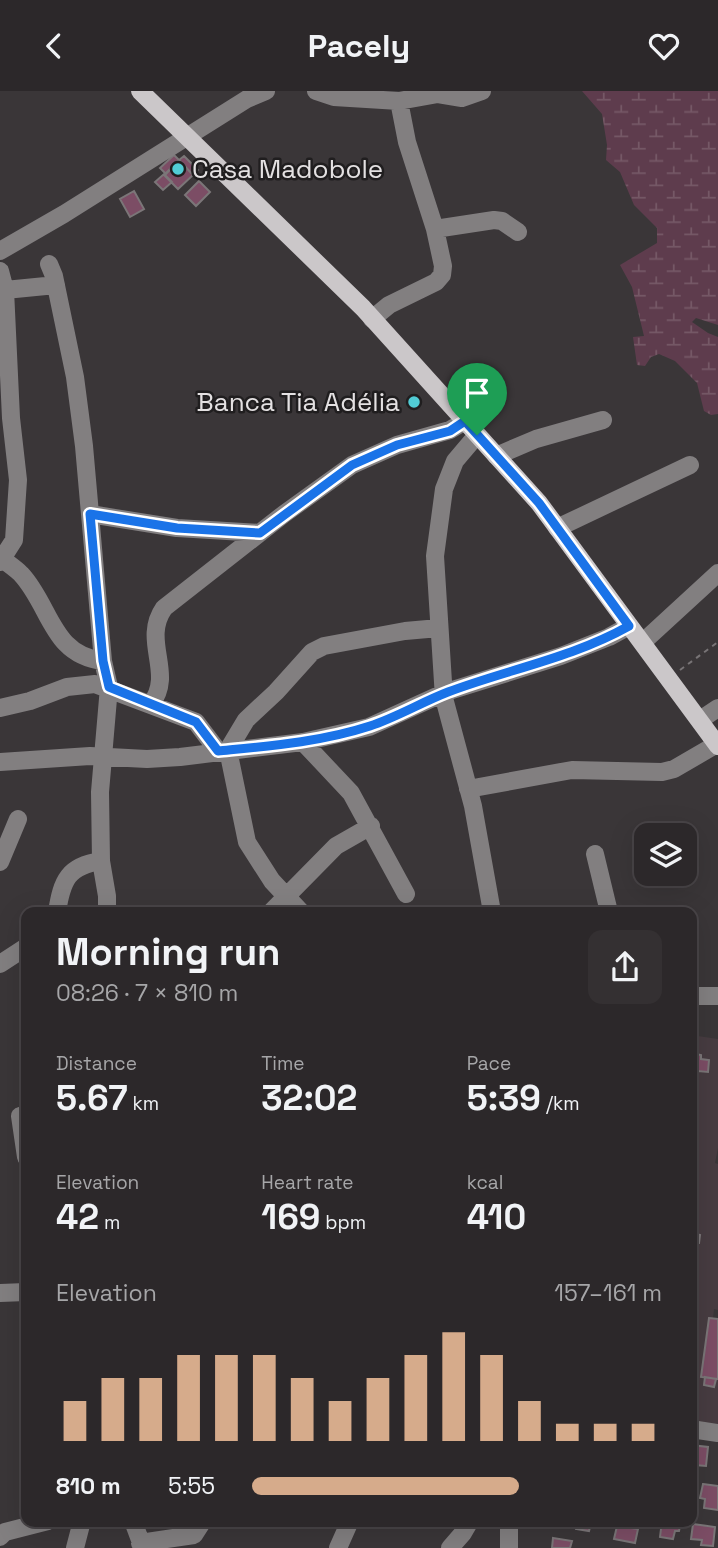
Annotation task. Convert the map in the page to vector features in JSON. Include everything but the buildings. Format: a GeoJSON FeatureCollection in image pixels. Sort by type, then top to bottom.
{"type":"FeatureCollection","features":[{"type":"Feature","properties":{"kind":"main road"},"geometry":{"type":"LineString","coordinates":[[140,91],[372,319],[539,503],[717,745]]}},
{"type":"Feature","properties":{"kind":"street"},"geometry":{"type":"LineString","coordinates":[[0,251],[247,99],[266,91]]}},
{"type":"Feature","properties":{"kind":"street"},"geometry":{"type":"LineString","coordinates":[[316,91],[334,97],[399,101],[439,94],[462,98],[482,91]]}},
{"type":"Feature","properties":{"kind":"street"},"geometry":{"type":"LineString","coordinates":[[372,319],[389,305],[436,282],[442,275],[443,266],[435,229],[407,142],[399,101]]}},
{"type":"Feature","properties":{"kind":"street"},"geometry":{"type":"LineString","coordinates":[[435,229],[494,220],[502,221],[518,232]]}},
{"type":"Feature","properties":{"kind":"street"},"geometry":{"type":"LineString","coordinates":[[49,264],[56,285],[75,377],[103,661],[109,687],[100,792],[101,862],[107,907]]}},
{"type":"Feature","properties":{"kind":"street"},"geometry":{"type":"LineString","coordinates":[[0,271],[5,290],[3,325],[18,480],[14,540],[1,560],[22,574],[63,642],[90,658],[103,661]]}},
{"type":"Feature","properties":{"kind":"street"},"geometry":{"type":"LineString","coordinates":[[5,290],[56,285]]}},
{"type":"Feature","properties":{"kind":"street"},"geometry":{"type":"LineString","coordinates":[[496,456],[536,439],[603,420]]}},
{"type":"Feature","properties":{"kind":"street"},"geometry":{"type":"LineString","coordinates":[[151,704],[160,688],[161,673],[155,647],[156,624],[164,608],[352,465],[397,445],[450,431],[465,421]]}},
{"type":"Feature","properties":{"kind":"street"},"geometry":{"type":"LineString","coordinates":[[477,435],[455,461],[444,489],[435,556],[443,694],[482,849],[491,907]]}},
{"type":"Feature","properties":{"kind":"street"},"geometry":{"type":"LineString","coordinates":[[557,528],[690,464]]}},
{"type":"Feature","properties":{"kind":"street"},"geometry":{"type":"LineString","coordinates":[[90,514],[177,528],[260,533]]}},
{"type":"Feature","properties":{"kind":"street"},"geometry":{"type":"LineString","coordinates":[[643,642],[718,573]]}},
{"type":"Feature","properties":{"kind":"street"},"geometry":{"type":"LineString","coordinates":[[0,762],[77,756],[180,757],[303,742],[369,727],[443,694],[561,656],[629,626]]}},
{"type":"Feature","properties":{"kind":"street"},"geometry":{"type":"LineString","coordinates":[[223,750],[247,720],[312,652],[324,646],[439,628]]}},
{"type":"Feature","properties":{"kind":"street"},"geometry":{"type":"LineString","coordinates":[[0,708],[30,701],[78,684],[94,684],[109,687],[196,722],[223,750],[247,842],[272,881],[297,907]]}},
{"type":"Feature","properties":{"kind":"street"},"geometry":{"type":"LineString","coordinates":[[700,720],[718,708]]}},
{"type":"Feature","properties":{"kind":"street"},"geometry":{"type":"LineString","coordinates":[[303,742],[351,793],[406,894]]}},
{"type":"Feature","properties":{"kind":"street"},"geometry":{"type":"LineString","coordinates":[[468,789],[572,770],[662,772],[674,769],[717,745]]}},
{"type":"Feature","properties":{"kind":"street"},"geometry":{"type":"LineString","coordinates":[[0,862],[18,819]]}},
{"type":"Feature","properties":{"kind":"street"},"geometry":{"type":"LineString","coordinates":[[276,907],[337,846],[371,826]]}},
{"type":"Feature","properties":{"kind":"street"},"geometry":{"type":"LineString","coordinates":[[596,853],[608,907]]}},
{"type":"Feature","properties":{"kind":"street"},"geometry":{"type":"LineString","coordinates":[[58,907],[62,886],[69,876],[83,864],[101,862]]}},
{"type":"Feature","properties":{"kind":"street"},"geometry":{"type":"LineString","coordinates":[[0,964],[21,950]]}},
{"type":"Feature","properties":{"kind":"street"},"geometry":{"type":"LineString","coordinates":[[697,996],[718,996]]}},
{"type":"Feature","properties":{"kind":"street"},"geometry":{"type":"LineString","coordinates":[[20,1116],[21,1123]]}},
{"type":"Feature","properties":{"kind":"street"},"geometry":{"type":"LineString","coordinates":[[0,1293],[21,1292]]}},
{"type":"Feature","properties":{"kind":"street"},"geometry":{"type":"LineString","coordinates":[[697,1430],[718,1433]]}},
{"type":"Feature","properties":{"kind":"street"},"geometry":{"type":"LineString","coordinates":[[0,1537],[5,1532],[24,1527]]}},
{"type":"Feature","properties":{"kind":"street"},"geometry":{"type":"LineString","coordinates":[[75,1548],[80,1527]]}},
{"type":"Feature","properties":{"kind":"street"},"geometry":{"type":"LineString","coordinates":[[135,1527],[141,1545],[194,1535],[200,1527]]}},
{"type":"Feature","properties":{"kind":"street"},"geometry":{"type":"LineString","coordinates":[[338,1548],[347,1527]]}},
{"type":"Feature","properties":{"kind":"street"},"geometry":{"type":"LineString","coordinates":[[509,1527],[509,1548]]}},
{"type":"Feature","properties":{"kind":"street"},"geometry":{"type":"LineString","coordinates":[[450,1548],[464,1534]]}},
{"type":"Feature","properties":{"kind":"path"},"geometry":{"type":"LineString","coordinates":[[668,678],[718,642]]}},
{"type":"Feature","properties":{"kind":"shaded area"},"geometry":{"type":"Polygon","coordinates":[[[697,1036],[718,1039],[718,1148],[715,1163],[718,1164],[718,1310],[714,1309],[713,1318],[709,1318],[701,1376],[705,1377],[704,1385],[714,1387],[718,1379],[718,1424],[697,1421],[697,1243],[700,1235],[697,1234],[697,1075],[698,1071],[708,1072],[709,1061],[701,1059],[701,1055],[697,1054],[697,1036]]]}},
{"type":"Feature","properties":{"kind":"green space"},"geometry":{"type":"Polygon","coordinates":[[[582,91],[718,91],[718,325],[696,318],[692,322],[718,337],[718,414],[711,415],[704,411],[697,383],[675,361],[659,354],[651,357],[645,366],[637,365],[633,337],[644,336],[632,287],[620,265],[657,243],[657,228],[634,205],[620,172],[606,160],[607,145],[602,114],[582,91]]]}},
{"type":"Feature","properties":{"kind":"place","name":"Casa Madobole"},"geometry":{"type":"Point","coordinates":[178,169]}},
{"type":"Feature","properties":{"kind":"place","name":"Banca Tia Adélia"},"geometry":{"type":"Point","coordinates":[414,402]}},
{"type":"Feature","properties":{"kind":"route"},"geometry":{"type":"LineString","coordinates":[[465,421],[477,435],[539,503],[629,626],[561,656],[446,692],[369,727],[303,742],[218,751],[192,719],[165,711],[109,687],[103,661],[90,514],[177,528],[260,533],[352,465],[397,445],[450,431],[465,421]]}}]}
